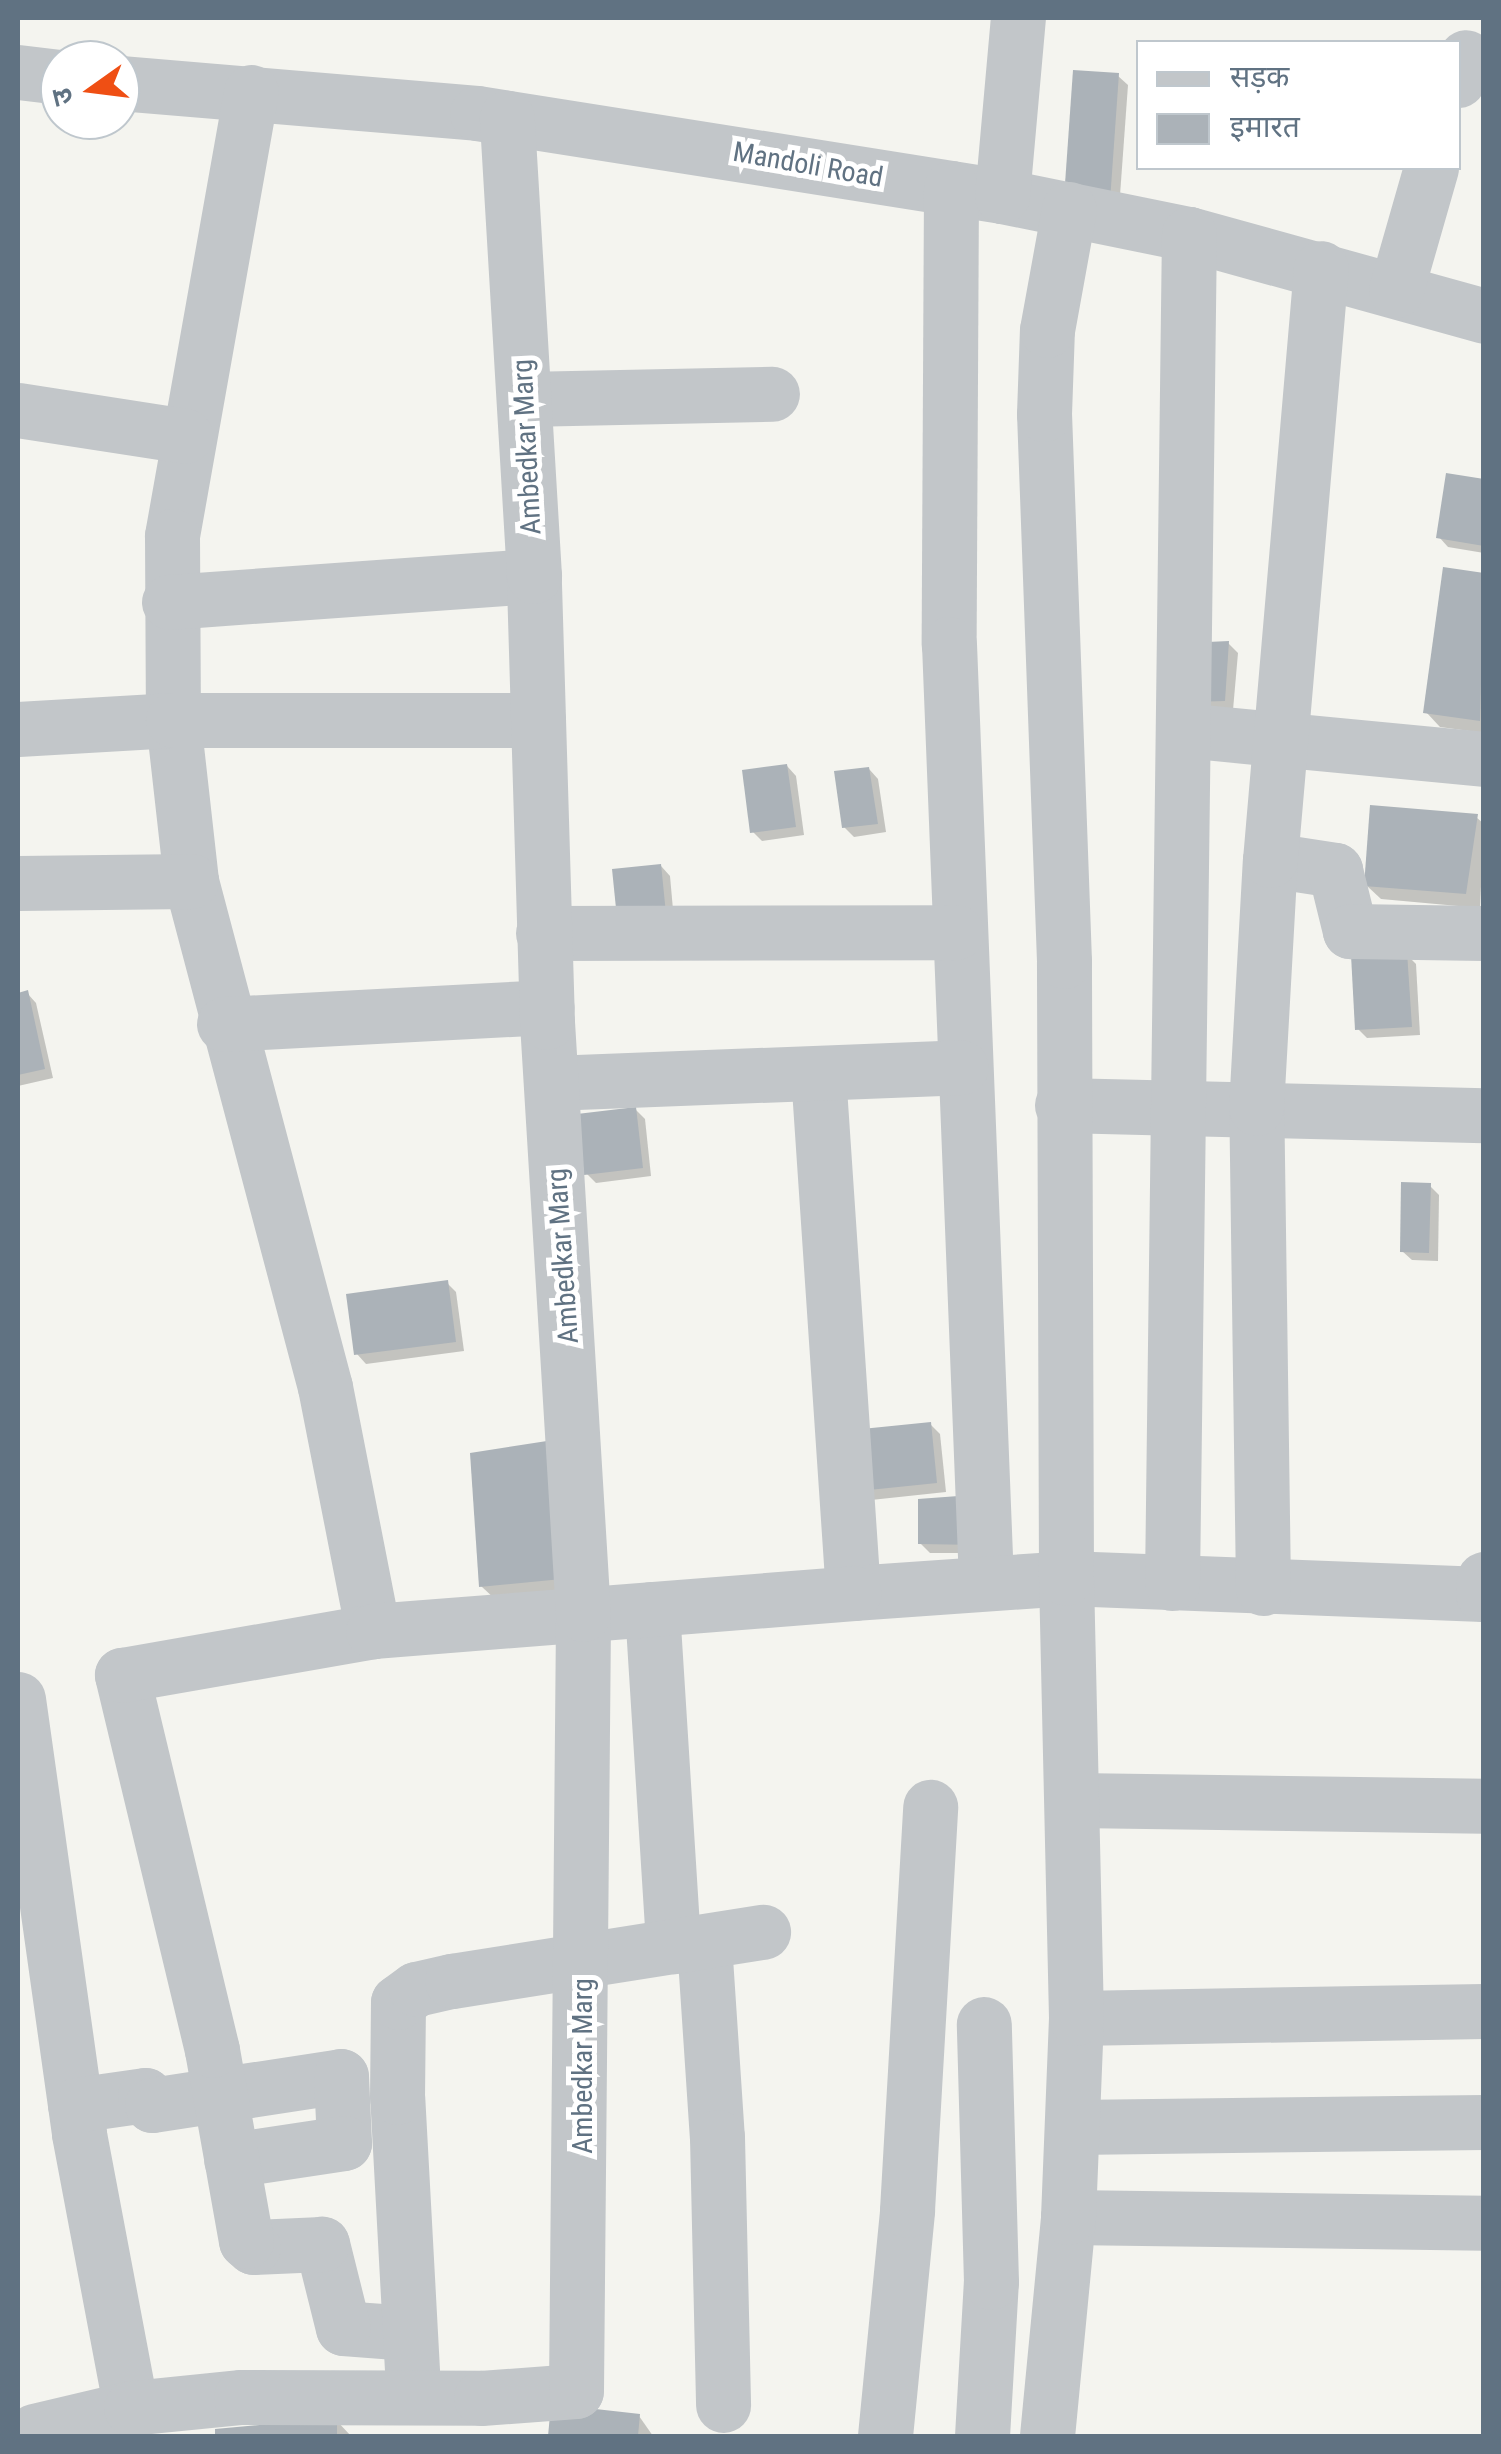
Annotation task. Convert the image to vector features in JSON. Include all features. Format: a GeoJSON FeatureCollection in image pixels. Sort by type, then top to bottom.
{"type":"FeatureCollection","features":[{"type":"Feature","properties":{"kind":"street"},"geometry":{"type":"LineString","coordinates":[[986,1580],[956,932],[946,386],[976,192],[1018,18]]}},
{"type":"Feature","properties":{"kind":"street","name":"Mandoli Road"},"geometry":{"type":"LineString","coordinates":[[140,84],[507,118],[976,192],[1189,234],[1484,316]]}},
{"type":"Feature","properties":{"kind":"street"},"geometry":{"type":"LineString","coordinates":[[250,92],[185,436],[169,602],[173,720],[191,881],[224,1024],[325,1386],[373,1630]]}},
{"type":"Feature","properties":{"kind":"street","name":"Ambedkar Marg"},"geometry":{"type":"LineString","coordinates":[[415,2398],[572,2394],[584,1961],[583,1614],[547,1007],[534,576],[507,118]]}},
{"type":"Feature","properties":{"kind":"street"},"geometry":{"type":"LineString","coordinates":[[1396,290],[1430,170]]}},
{"type":"Feature","properties":{"kind":"street"},"geometry":{"type":"LineString","coordinates":[[1047,2436],[1068,2218],[1076,2018],[1066,1578],[1064,961],[1044,383],[1068,209]]}},
{"type":"Feature","properties":{"kind":"street"},"geometry":{"type":"LineString","coordinates":[[1172,1583],[1189,234]]}},
{"type":"Feature","properties":{"kind":"street"},"geometry":{"type":"LineString","coordinates":[[1263,1588],[1256,1108],[1270,860],[1321,268]]}},
{"type":"Feature","properties":{"kind":"street"},"geometry":{"type":"LineString","coordinates":[[524,399],[772,394]]}},
{"type":"Feature","properties":{"kind":"street"},"geometry":{"type":"LineString","coordinates":[[18,410],[185,436]]}},
{"type":"Feature","properties":{"kind":"street"},"geometry":{"type":"LineString","coordinates":[[169,602],[534,576]]}},
{"type":"Feature","properties":{"kind":"street"},"geometry":{"type":"LineString","coordinates":[[18,730],[173,720],[538,720]]}},
{"type":"Feature","properties":{"kind":"street"},"geometry":{"type":"LineString","coordinates":[[1182,730],[1280,736],[1484,760]]}},
{"type":"Feature","properties":{"kind":"street"},"geometry":{"type":"LineString","coordinates":[[1270,860],[1335,870],[1350,931],[1484,933]]}},
{"type":"Feature","properties":{"kind":"street"},"geometry":{"type":"LineString","coordinates":[[18,883],[191,881]]}},
{"type":"Feature","properties":{"kind":"street"},"geometry":{"type":"LineString","coordinates":[[544,933],[956,932]]}},
{"type":"Feature","properties":{"kind":"street"},"geometry":{"type":"LineString","coordinates":[[224,1024],[547,1007]]}},
{"type":"Feature","properties":{"kind":"street"},"geometry":{"type":"LineString","coordinates":[[552,1083],[962,1067]]}},
{"type":"Feature","properties":{"kind":"street"},"geometry":{"type":"LineString","coordinates":[[818,1073],[854,1593]]}},
{"type":"Feature","properties":{"kind":"street"},"geometry":{"type":"LineString","coordinates":[[1062,1105],[1178,1103],[1484,1115]]}},
{"type":"Feature","properties":{"kind":"street"},"geometry":{"type":"LineString","coordinates":[[409,2333],[343,2328],[322,2244],[248,2246],[220,2093],[122,1674],[373,1630],[986,1580],[1066,1578],[1483,1594],[1484,1580]]}},
{"type":"Feature","properties":{"kind":"street"},"geometry":{"type":"LineString","coordinates":[[652,1609],[688,1944],[718,2154],[723,2405]]}},
{"type":"Feature","properties":{"kind":"street"},"geometry":{"type":"LineString","coordinates":[[18,1699],[24,1787],[75,2105],[131,2408]]}},
{"type":"Feature","properties":{"kind":"street"},"geometry":{"type":"LineString","coordinates":[[1074,1800],[1484,1806]]}},
{"type":"Feature","properties":{"kind":"street"},"geometry":{"type":"LineString","coordinates":[[885,2436],[907,2210],[930,1807]]}},
{"type":"Feature","properties":{"kind":"street"},"geometry":{"type":"LineString","coordinates":[[29,2419],[241,2396],[342,2417],[415,2398],[409,2333],[398,2002],[416,1988],[763,1932]]}},
{"type":"Feature","properties":{"kind":"street"},"geometry":{"type":"LineString","coordinates":[[1076,2018],[1484,2011]]}},
{"type":"Feature","properties":{"kind":"street"},"geometry":{"type":"LineString","coordinates":[[982,2436],[991,2282],[984,2024]]}},
{"type":"Feature","properties":{"kind":"street"},"geometry":{"type":"LineString","coordinates":[[75,2105],[145,2095],[152,2105],[342,2076],[344,2143],[231,2160]]}},
{"type":"Feature","properties":{"kind":"street"},"geometry":{"type":"LineString","coordinates":[[1073,2127],[1484,2122]]}},
{"type":"Feature","properties":{"kind":"street"},"geometry":{"type":"LineString","coordinates":[[1068,2218],[1484,2224]]}},
{"type":"Feature","properties":{"kind":"building"},"geometry":{"type":"Polygon","coordinates":[[[1073,70],[1119,73],[1110,201],[1064,198],[1073,70]]]}},
{"type":"Feature","properties":{"kind":"building"},"geometry":{"type":"Polygon","coordinates":[[[1446,473],[1484,479],[1484,546],[1436,538],[1446,473]]]}},
{"type":"Feature","properties":{"kind":"building"},"geometry":{"type":"Polygon","coordinates":[[[1443,567],[1484,573],[1480,721],[1423,713],[1443,567]]]}},
{"type":"Feature","properties":{"kind":"building"},"geometry":{"type":"Polygon","coordinates":[[[1229,641],[1225,701],[1191,702],[1186,643],[1229,641]]]}},
{"type":"Feature","properties":{"kind":"building"},"geometry":{"type":"Polygon","coordinates":[[[787,764],[796,827],[750,833],[742,770],[787,764]]]}},
{"type":"Feature","properties":{"kind":"building"},"geometry":{"type":"Polygon","coordinates":[[[869,767],[878,824],[842,828],[834,771],[869,767]]]}},
{"type":"Feature","properties":{"kind":"building"},"geometry":{"type":"Polygon","coordinates":[[[1370,805],[1478,814],[1466,894],[1364,886],[1370,805]]]}},
{"type":"Feature","properties":{"kind":"building"},"geometry":{"type":"Polygon","coordinates":[[[661,864],[667,924],[618,928],[612,869],[661,864]]]}},
{"type":"Feature","properties":{"kind":"building"},"geometry":{"type":"Polygon","coordinates":[[[1407,952],[1412,1027],[1355,1030],[1351,955],[1407,952]]]}},
{"type":"Feature","properties":{"kind":"building"},"geometry":{"type":"Polygon","coordinates":[[[28,990],[45,1069],[18,1075],[18,993],[28,990]]]}},
{"type":"Feature","properties":{"kind":"building"},"geometry":{"type":"Polygon","coordinates":[[[636,1107],[643,1168],[584,1175],[577,1114],[636,1107]]]}},
{"type":"Feature","properties":{"kind":"building"},"geometry":{"type":"Polygon","coordinates":[[[1401,1182],[1431,1183],[1429,1253],[1400,1252],[1401,1182]]]}},
{"type":"Feature","properties":{"kind":"building"},"geometry":{"type":"Polygon","coordinates":[[[448,1280],[456,1342],[354,1355],[346,1294],[448,1280]]]}},
{"type":"Feature","properties":{"kind":"building"},"geometry":{"type":"Polygon","coordinates":[[[931,1422],[937,1483],[859,1491],[852,1430],[931,1422]]]}},
{"type":"Feature","properties":{"kind":"building"},"geometry":{"type":"Polygon","coordinates":[[[560,1439],[572,1578],[479,1587],[470,1453],[560,1439]]]}},
{"type":"Feature","properties":{"kind":"building"},"geometry":{"type":"Polygon","coordinates":[[[972,1495],[979,1545],[918,1544],[918,1499],[972,1495]]]}},
{"type":"Feature","properties":{"kind":"building"},"geometry":{"type":"Polygon","coordinates":[[[551,2404],[640,2414],[638,2436],[548,2436],[551,2404]]]}},
{"type":"Feature","properties":{"kind":"building"},"geometry":{"type":"Polygon","coordinates":[[[337,2418],[337,2436],[215,2436],[215,2429],[337,2418]]]}}]}
